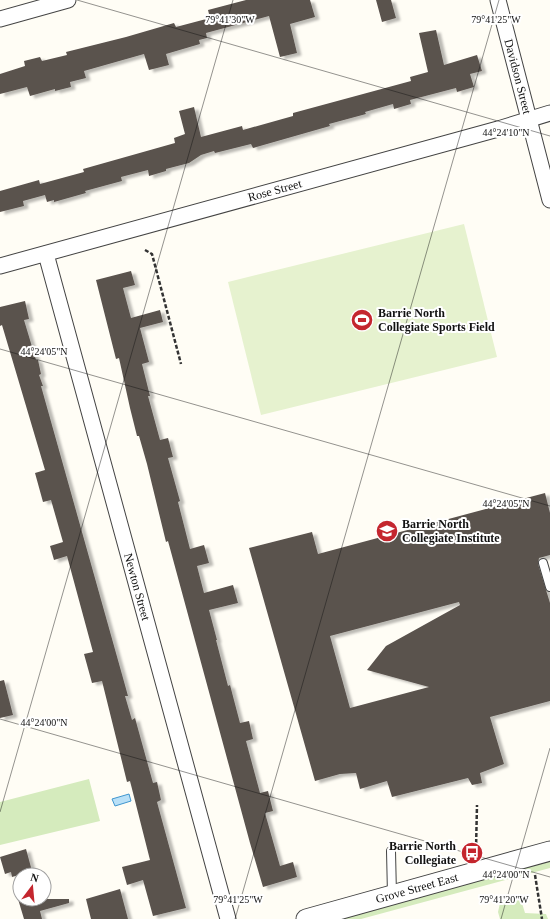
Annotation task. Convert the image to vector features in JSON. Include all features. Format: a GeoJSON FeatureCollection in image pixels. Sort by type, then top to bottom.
{"type":"FeatureCollection","features":[{"type":"Feature","properties":{"kind":"street"},"geometry":{"type":"LineString","coordinates":[[0,19],[68,0]]}},
{"type":"Feature","properties":{"kind":"street","name":"Davidson Street"},"geometry":{"type":"LineString","coordinates":[[498,0],[550,200]]}},
{"type":"Feature","properties":{"kind":"street","name":"Rose Street"},"geometry":{"type":"LineString","coordinates":[[0,266],[550,113]]}},
{"type":"Feature","properties":{"kind":"street","name":"Newton Street"},"geometry":{"type":"LineString","coordinates":[[46,254],[228,919]]}},
{"type":"Feature","properties":{"kind":"street","name":"Grove Street East"},"geometry":{"type":"LineString","coordinates":[[306,919],[550,851]]}},
{"type":"Feature","properties":{"kind":"lane"},"geometry":{"type":"LineString","coordinates":[[543,563],[550,587]]}},
{"type":"Feature","properties":{"kind":"lane"},"geometry":{"type":"LineString","coordinates":[[391,852],[392,895]]}},
{"type":"Feature","properties":{"kind":"path"},"geometry":{"type":"LineString","coordinates":[[145,250],[152,254],[181,364]]}},
{"type":"Feature","properties":{"kind":"path"},"geometry":{"type":"LineString","coordinates":[[476,849],[477,805]]}},
{"type":"Feature","properties":{"kind":"path"},"geometry":{"type":"LineString","coordinates":[[535,875],[542,919]]}},
{"type":"Feature","properties":{"kind":"green space","name":"Barrie North Collegiate Sports Field"},"geometry":{"type":"Polygon","coordinates":[[[464,224],[497,357],[261,415],[228,282],[464,224]]]}},
{"type":"Feature","properties":{"kind":"green space"},"geometry":{"type":"Polygon","coordinates":[[[89,779],[100,821],[0,845],[0,802],[89,779]]]}},
{"type":"Feature","properties":{"kind":"green space"},"geometry":{"type":"Polygon","coordinates":[[[550,861],[550,868],[361,919],[336,919],[550,861]]]}},
{"type":"Feature","properties":{"kind":"green space"},"geometry":{"type":"Polygon","coordinates":[[[513,897],[521,900],[525,913],[546,914],[548,919],[500,919],[498,912],[500,903],[505,898],[513,897]]]}},
{"type":"Feature","properties":{"kind":"water"},"geometry":{"type":"Polygon","coordinates":[[[129,794],[131,801],[115,806],[112,799],[129,794]]]}},
{"type":"Feature","properties":{"kind":"building"},"geometry":{"type":"Polygon","coordinates":[[[246,0],[310,0],[315,17],[290,24],[297,53],[280,57],[269,16],[206,33],[207,38],[199,40],[200,44],[166,54],[169,65],[149,70],[144,54],[84,71],[86,78],[70,82],[71,87],[55,91],[55,89],[30,96],[27,87],[0,94],[0,74],[25,66],[24,61],[40,57],[42,61],[67,55],[66,52],[174,23],[176,27],[210,18],[208,10],[246,0]]]}},
{"type":"Feature","properties":{"kind":"building"},"geometry":{"type":"Polygon","coordinates":[[[376,0],[391,0],[396,18],[382,22],[376,0]]]}},
{"type":"Feature","properties":{"kind":"building"},"geometry":{"type":"Polygon","coordinates":[[[436,30],[444,65],[477,55],[482,71],[470,74],[474,87],[457,92],[456,88],[410,100],[411,104],[394,109],[393,104],[365,112],[366,114],[329,124],[330,126],[253,148],[251,144],[215,153],[214,151],[201,155],[189,163],[166,169],[166,171],[149,176],[148,170],[121,177],[122,181],[85,191],[86,193],[54,202],[54,200],[47,202],[45,195],[23,201],[24,206],[0,212],[0,191],[39,180],[40,184],[84,172],[83,169],[175,143],[174,138],[185,134],[179,111],[194,107],[201,137],[242,126],[243,130],[293,116],[293,113],[411,81],[410,77],[428,72],[419,33],[436,30]]]}},
{"type":"Feature","properties":{"kind":"building"},"geometry":{"type":"Polygon","coordinates":[[[131,271],[135,285],[123,288],[131,318],[160,310],[163,322],[140,328],[149,362],[142,364],[150,396],[148,396],[160,440],[168,438],[173,457],[168,458],[180,501],[178,502],[190,549],[204,545],[209,563],[197,566],[204,593],[233,585],[238,603],[209,610],[228,686],[230,685],[240,723],[249,721],[253,739],[246,741],[260,793],[268,791],[273,811],[265,813],[280,866],[293,862],[297,877],[263,887],[168,541],[166,542],[147,464],[139,436],[137,436],[119,358],[116,359],[96,280],[131,271]]]}},
{"type":"Feature","properties":{"kind":"building"},"geometry":{"type":"Polygon","coordinates":[[[25,301],[29,319],[24,320],[36,360],[38,360],[41,374],[39,375],[43,386],[41,386],[128,696],[125,696],[132,720],[135,718],[153,783],[157,782],[161,800],[157,802],[186,908],[153,916],[143,880],[127,885],[122,867],[150,860],[130,781],[127,782],[102,681],[92,683],[84,654],[93,652],[67,556],[54,560],[50,546],[63,542],[51,500],[43,502],[35,473],[45,470],[2,325],[0,326],[0,307],[25,301]]]}},
{"type":"Feature","properties":{"kind":"building"},"geometry":{"type":"Polygon","coordinates":[[[545,493],[550,513],[550,555],[539,558],[538,564],[550,603],[550,701],[490,717],[504,764],[480,773],[482,783],[472,785],[468,778],[392,797],[387,781],[360,789],[356,773],[340,774],[315,781],[249,548],[312,532],[318,554],[545,493]],[[459,602],[330,636],[350,708],[429,687],[367,670],[386,646],[460,605],[459,602]]]}},
{"type":"Feature","properties":{"kind":"building"},"geometry":{"type":"Polygon","coordinates":[[[4,680],[13,715],[0,718],[0,681],[4,680]]]}},
{"type":"Feature","properties":{"kind":"building"},"geometry":{"type":"Polygon","coordinates":[[[26,849],[31,867],[12,867],[12,877],[11,872],[5,874],[0,857],[26,849]]]}},
{"type":"Feature","properties":{"kind":"building"},"geometry":{"type":"Polygon","coordinates":[[[120,889],[128,919],[91,919],[86,899],[120,889]]]}},
{"type":"Feature","properties":{"kind":"building"},"geometry":{"type":"Polygon","coordinates":[[[52,899],[69,899],[69,903],[40,911],[42,919],[24,919],[20,907],[52,907],[52,899]]]}},
{"type":"Feature","properties":{"kind":"place","name":"Barrie North Collegiate Sports Field"},"geometry":{"type":"Point","coordinates":[362,320]}},
{"type":"Feature","properties":{"kind":"place","name":"Barrie North Collegiate Institute"},"geometry":{"type":"Point","coordinates":[387,531]}},
{"type":"Feature","properties":{"kind":"place","name":"Barrie North Collegiate"},"geometry":{"type":"Point","coordinates":[472,853]}}]}
